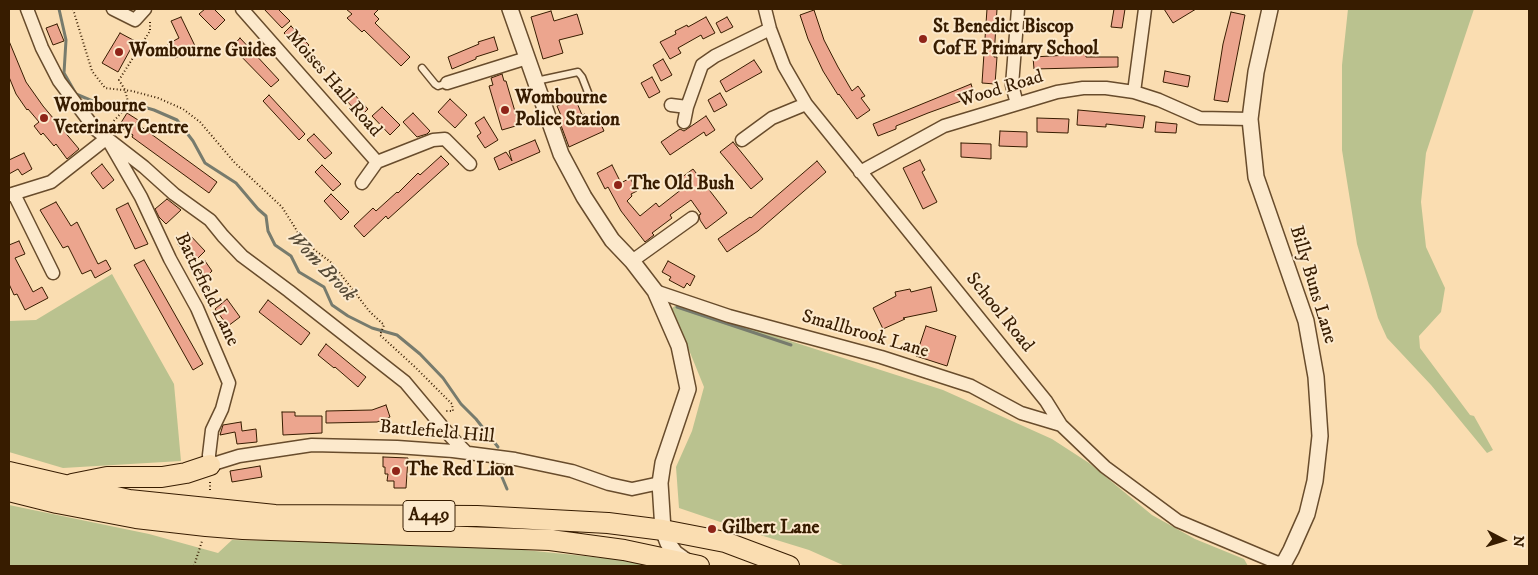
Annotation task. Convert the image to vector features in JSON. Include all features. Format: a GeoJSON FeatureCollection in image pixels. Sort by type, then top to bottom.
{"type":"FeatureCollection","features":[{"type":"Feature","properties":{"kind":"highway"},"geometry":{"type":"LineString","coordinates":[[65,486],[107,477],[162,477],[186,473],[210,465]]}},
{"type":"Feature","properties":{"kind":"highway","name":"A449"},"geometry":{"type":"LineString","coordinates":[[9,472],[208,517],[244,529],[550,540],[624,550],[694,565]]}},
{"type":"Feature","properties":{"kind":"highway","name":"A449"},"geometry":{"type":"LineString","coordinates":[[9,492],[136,518],[276,515],[478,516],[608,523],[663,530],[725,542],[789,566]]}},
{"type":"Feature","properties":{"kind":"street"},"geometry":{"type":"LineString","coordinates":[[27,9],[42,48],[59,81],[77,107],[105,138],[144,167],[174,194],[210,220],[242,256],[404,382],[451,437],[468,453]]}},
{"type":"Feature","properties":{"kind":"street"},"geometry":{"type":"LineString","coordinates":[[113,9],[135,20],[145,9]]}},
{"type":"Feature","properties":{"kind":"street","name":"Moises Hall Road"},"geometry":{"type":"LineString","coordinates":[[242,9],[377,162]]}},
{"type":"Feature","properties":{"kind":"street"},"geometry":{"type":"LineString","coordinates":[[510,9],[561,154],[584,197],[612,240],[632,260],[655,290],[679,346],[688,389],[663,463],[660,483],[663,530],[668,543],[675,553],[694,565]]}},
{"type":"Feature","properties":{"kind":"street","name":"School Road"},"geometry":{"type":"LineString","coordinates":[[765,9],[770,29],[784,66],[806,104],[1035,387],[1061,425],[1105,467],[1178,521],[1281,565]]}},
{"type":"Feature","properties":{"kind":"street"},"geometry":{"type":"LineString","coordinates":[[1017,104],[1012,85],[1018,9]]}},
{"type":"Feature","properties":{"kind":"street"},"geometry":{"type":"LineString","coordinates":[[1134,92],[1145,9]]}},
{"type":"Feature","properties":{"kind":"street","name":"Billy Buns Lane"},"geometry":{"type":"LineString","coordinates":[[1270,9],[1256,72],[1250,119],[1256,177],[1306,321],[1316,377],[1320,436],[1315,481],[1307,514],[1291,550],[1281,565]]}},
{"type":"Feature","properties":{"kind":"street"},"geometry":{"type":"LineString","coordinates":[[684,122],[702,65],[715,56],[770,29]]}},
{"type":"Feature","properties":{"kind":"street"},"geometry":{"type":"LineString","coordinates":[[447,83],[527,58]]}},
{"type":"Feature","properties":{"kind":"street","name":"Wood Road"},"geometry":{"type":"LineString","coordinates":[[860,172],[944,126],[1057,92],[1083,88],[1106,88],[1134,92],[1159,100],[1200,118],[1250,119]]}},
{"type":"Feature","properties":{"kind":"street"},"geometry":{"type":"LineString","coordinates":[[742,140],[772,118],[806,104]]}},
{"type":"Feature","properties":{"kind":"street"},"geometry":{"type":"LineString","coordinates":[[672,105],[687,108]]}},
{"type":"Feature","properties":{"kind":"street"},"geometry":{"type":"LineString","coordinates":[[54,273],[11,194],[51,182],[105,138]]}},
{"type":"Feature","properties":{"kind":"street","name":"Battlefield Lane"},"geometry":{"type":"LineString","coordinates":[[105,138],[141,197],[170,259],[197,308],[229,383],[222,409],[212,430],[209,455],[210,465]]}},
{"type":"Feature","properties":{"kind":"street"},"geometry":{"type":"LineString","coordinates":[[362,183],[377,162],[418,144],[433,140],[445,139],[470,164]]}},
{"type":"Feature","properties":{"kind":"street"},"geometry":{"type":"LineString","coordinates":[[632,260],[692,218]]}},
{"type":"Feature","properties":{"kind":"street","name":"Smallbrook Lane"},"geometry":{"type":"LineString","coordinates":[[655,290],[728,316],[881,357],[971,386],[1021,413],[1061,425]]}},
{"type":"Feature","properties":{"kind":"street","name":"Battlefield Hill"},"geometry":{"type":"LineString","coordinates":[[210,465],[239,456],[312,444],[397,447],[515,459],[572,471],[609,484],[632,489],[660,483]]}},
{"type":"Feature","properties":{"kind":"lane"},"geometry":{"type":"LineString","coordinates":[[422,68],[438,86],[447,83]]}},
{"type":"Feature","properties":{"kind":"lane"},"geometry":{"type":"LineString","coordinates":[[535,81],[578,72],[589,95]]}},
{"type":"Feature","properties":{"kind":"path"},"geometry":{"type":"LineString","coordinates":[[73,9],[92,71],[106,88],[125,90],[158,98],[183,109],[200,122],[235,163],[282,207],[304,242],[332,263],[370,312],[384,325],[380,334],[452,404],[453,411],[446,412],[442,407]]}},
{"type":"Feature","properties":{"kind":"path"},"geometry":{"type":"LineString","coordinates":[[105,138],[111,122],[129,106],[125,90],[119,80],[150,31],[150,22],[145,9]]}},
{"type":"Feature","properties":{"kind":"path"},"geometry":{"type":"LineString","coordinates":[[194,566],[208,517],[210,465]]}},
{"type":"Feature","properties":{"kind":"green space"},"geometry":{"type":"Polygon","coordinates":[[[1348,9],[1474,9],[1426,153],[1421,202],[1426,247],[1445,288],[1441,312],[1419,336],[1420,348],[1470,415],[1474,416],[1493,450],[1487,453],[1431,385],[1387,338],[1378,318],[1357,244],[1342,150],[1342,65],[1348,9]]]}},
{"type":"Feature","properties":{"kind":"green space"},"geometry":{"type":"Polygon","coordinates":[[[112,274],[174,384],[181,461],[63,468],[9,452],[9,321],[36,320],[112,274]]]}},
{"type":"Feature","properties":{"kind":"green space"},"geometry":{"type":"Polygon","coordinates":[[[681,302],[706,314],[943,390],[1052,439],[1089,463],[1152,515],[1195,539],[1244,559],[1248,566],[845,566],[809,550],[679,508],[676,467],[692,431],[704,387],[672,308],[681,302]]]}},
{"type":"Feature","properties":{"kind":"green space"},"geometry":{"type":"Polygon","coordinates":[[[9,505],[149,534],[218,553],[232,540],[475,545],[624,560],[647,566],[9,566],[9,505]]]}},
{"type":"Feature","properties":{"kind":"building"},"geometry":{"type":"Polygon","coordinates":[[[205,9],[214,9],[225,20],[215,30],[199,14],[205,9]]]}},
{"type":"Feature","properties":{"kind":"building"},"geometry":{"type":"Polygon","coordinates":[[[264,9],[278,9],[290,21],[282,28],[264,9]]]}},
{"type":"Feature","properties":{"kind":"building"},"geometry":{"type":"Polygon","coordinates":[[[346,9],[379,9],[374,14],[379,19],[375,23],[410,57],[401,66],[364,30],[362,32],[347,18],[352,14],[346,9]]]}},
{"type":"Feature","properties":{"kind":"building"},"geometry":{"type":"Polygon","coordinates":[[[987,9],[997,9],[994,57],[997,57],[995,84],[982,83],[987,9]]]}},
{"type":"Feature","properties":{"kind":"building"},"geometry":{"type":"Polygon","coordinates":[[[1114,9],[1125,9],[1122,28],[1111,27],[1114,9]]]}},
{"type":"Feature","properties":{"kind":"building"},"geometry":{"type":"Polygon","coordinates":[[[1164,9],[1196,9],[1173,23],[1164,9]]]}},
{"type":"Feature","properties":{"kind":"building"},"geometry":{"type":"Polygon","coordinates":[[[814,10],[824,40],[852,91],[858,86],[865,96],[861,98],[870,110],[857,119],[838,95],[823,71],[808,39],[800,15],[814,10]]]}},
{"type":"Feature","properties":{"kind":"building"},"geometry":{"type":"Polygon","coordinates":[[[551,11],[554,21],[577,14],[583,34],[559,40],[563,53],[543,59],[531,17],[551,11]]]}},
{"type":"Feature","properties":{"kind":"building"},"geometry":{"type":"Polygon","coordinates":[[[1231,12],[1245,15],[1228,102],[1214,100],[1223,44],[1231,12]]]}},
{"type":"Feature","properties":{"kind":"building"},"geometry":{"type":"Polygon","coordinates":[[[181,17],[196,48],[175,58],[168,44],[179,38],[171,21],[181,17]]]}},
{"type":"Feature","properties":{"kind":"building"},"geometry":{"type":"Polygon","coordinates":[[[706,17],[715,33],[703,39],[701,35],[678,48],[681,53],[670,59],[660,42],[676,34],[675,31],[687,25],[688,27],[706,17]]]}},
{"type":"Feature","properties":{"kind":"building"},"geometry":{"type":"Polygon","coordinates":[[[727,17],[733,27],[721,33],[716,23],[727,17]]]}},
{"type":"Feature","properties":{"kind":"building"},"geometry":{"type":"Polygon","coordinates":[[[57,24],[64,41],[53,45],[46,28],[57,24]]]}},
{"type":"Feature","properties":{"kind":"building"},"geometry":{"type":"Polygon","coordinates":[[[291,26],[309,45],[302,52],[284,33],[291,26]]]}},
{"type":"Feature","properties":{"kind":"building","name":"Wombourne Guides"},"geometry":{"type":"Polygon","coordinates":[[[120,33],[135,41],[118,72],[102,63],[120,33]]]}},
{"type":"Feature","properties":{"kind":"building"},"geometry":{"type":"Polygon","coordinates":[[[494,37],[498,50],[476,57],[476,59],[452,69],[448,57],[479,44],[478,42],[494,37]]]}},
{"type":"Feature","properties":{"kind":"building"},"geometry":{"type":"Polygon","coordinates":[[[240,38],[279,80],[271,87],[232,47],[240,38]]]}},
{"type":"Feature","properties":{"kind":"building"},"geometry":{"type":"Polygon","coordinates":[[[9,41],[26,82],[43,106],[79,149],[67,159],[56,144],[54,146],[43,133],[41,135],[34,126],[39,122],[27,110],[16,94],[9,77],[9,41]]]}},
{"type":"Feature","properties":{"kind":"building"},"geometry":{"type":"Polygon","coordinates":[[[1086,54],[1086,57],[1118,57],[1118,67],[1034,69],[1033,57],[1086,54]]]}},
{"type":"Feature","properties":{"kind":"building"},"geometry":{"type":"Polygon","coordinates":[[[663,59],[672,75],[661,81],[653,65],[663,59]]]}},
{"type":"Feature","properties":{"kind":"building"},"geometry":{"type":"Polygon","coordinates":[[[754,60],[762,72],[726,92],[720,81],[754,60]]]}},
{"type":"Feature","properties":{"kind":"building"},"geometry":{"type":"Polygon","coordinates":[[[1165,71],[1190,76],[1188,87],[1163,82],[1165,71]]]}},
{"type":"Feature","properties":{"kind":"building"},"geometry":{"type":"Polygon","coordinates":[[[502,74],[504,81],[506,81],[519,125],[502,130],[489,86],[493,85],[491,78],[502,74]]]}},
{"type":"Feature","properties":{"kind":"building"},"geometry":{"type":"Polygon","coordinates":[[[652,77],[660,92],[649,98],[641,83],[652,77]]]}},
{"type":"Feature","properties":{"kind":"building"},"geometry":{"type":"Polygon","coordinates":[[[971,84],[975,96],[896,126],[896,129],[878,136],[873,124],[971,84]]]}},
{"type":"Feature","properties":{"kind":"building"},"geometry":{"type":"Polygon","coordinates":[[[350,90],[368,109],[361,116],[343,97],[350,90]]]}},
{"type":"Feature","properties":{"kind":"building"},"geometry":{"type":"Polygon","coordinates":[[[720,93],[727,105],[714,112],[708,100],[720,93]]]}},
{"type":"Feature","properties":{"kind":"building"},"geometry":{"type":"Polygon","coordinates":[[[269,95],[305,134],[299,140],[263,101],[269,95]]]}},
{"type":"Feature","properties":{"kind":"building"},"geometry":{"type":"Polygon","coordinates":[[[575,98],[582,115],[585,114],[588,121],[593,119],[594,122],[599,120],[604,131],[569,147],[559,120],[562,118],[557,106],[575,98]]]}},
{"type":"Feature","properties":{"kind":"building"},"geometry":{"type":"Polygon","coordinates":[[[450,99],[467,115],[455,128],[438,112],[450,99]]]}},
{"type":"Feature","properties":{"kind":"building"},"geometry":{"type":"Polygon","coordinates":[[[382,107],[400,125],[390,135],[372,116],[382,107]]]}},
{"type":"Feature","properties":{"kind":"building"},"geometry":{"type":"Polygon","coordinates":[[[1078,110],[1145,116],[1143,128],[1106,124],[1106,127],[1077,125],[1078,110]]]}},
{"type":"Feature","properties":{"kind":"building"},"geometry":{"type":"Polygon","coordinates":[[[127,113],[138,120],[136,123],[217,182],[209,193],[119,126],[127,113]]]}},
{"type":"Feature","properties":{"kind":"building"},"geometry":{"type":"Polygon","coordinates":[[[413,113],[430,131],[427,134],[417,137],[403,122],[413,113]]]}},
{"type":"Feature","properties":{"kind":"building"},"geometry":{"type":"Polygon","coordinates":[[[706,116],[715,130],[706,136],[704,132],[670,155],[661,142],[680,129],[684,131],[706,116]]]}},
{"type":"Feature","properties":{"kind":"building"},"geometry":{"type":"Polygon","coordinates":[[[484,117],[498,140],[485,148],[477,136],[481,133],[475,123],[484,117]]]}},
{"type":"Feature","properties":{"kind":"building"},"geometry":{"type":"Polygon","coordinates":[[[1037,118],[1069,119],[1068,133],[1037,132],[1037,118]]]}},
{"type":"Feature","properties":{"kind":"building"},"geometry":{"type":"Polygon","coordinates":[[[1156,122],[1177,124],[1176,133],[1155,132],[1156,122]]]}},
{"type":"Feature","properties":{"kind":"building"},"geometry":{"type":"Polygon","coordinates":[[[1000,131],[1027,132],[1027,147],[999,146],[1000,131]]]}},
{"type":"Feature","properties":{"kind":"building"},"geometry":{"type":"Polygon","coordinates":[[[314,134],[332,153],[325,159],[307,140],[314,134]]]}},
{"type":"Feature","properties":{"kind":"building"},"geometry":{"type":"Polygon","coordinates":[[[535,140],[540,152],[499,170],[494,158],[506,152],[512,161],[509,151],[535,140]]]}},
{"type":"Feature","properties":{"kind":"building"},"geometry":{"type":"Polygon","coordinates":[[[733,142],[763,179],[751,189],[720,152],[733,142]]]}},
{"type":"Feature","properties":{"kind":"building"},"geometry":{"type":"Polygon","coordinates":[[[961,143],[991,144],[991,159],[961,157],[961,143]]]}},
{"type":"Feature","properties":{"kind":"building"},"geometry":{"type":"Polygon","coordinates":[[[24,153],[32,169],[22,175],[18,169],[9,174],[9,160],[24,153]]]}},
{"type":"Feature","properties":{"kind":"building"},"geometry":{"type":"Polygon","coordinates":[[[441,156],[449,164],[388,219],[386,216],[364,237],[354,226],[373,208],[376,211],[418,173],[420,175],[441,156]]]}},
{"type":"Feature","properties":{"kind":"building"},"geometry":{"type":"Polygon","coordinates":[[[920,160],[925,170],[922,172],[937,202],[923,209],[903,168],[920,160]]]}},
{"type":"Feature","properties":{"kind":"building"},"geometry":{"type":"Polygon","coordinates":[[[817,161],[826,172],[758,231],[727,252],[718,239],[751,218],[817,161]]]}},
{"type":"Feature","properties":{"kind":"building"},"geometry":{"type":"Polygon","coordinates":[[[102,164],[114,180],[103,189],[91,173],[102,164]]]}},
{"type":"Feature","properties":{"kind":"building"},"geometry":{"type":"Polygon","coordinates":[[[322,165],[341,184],[333,191],[315,172],[322,165]]]}},
{"type":"Feature","properties":{"kind":"building"},"geometry":{"type":"Polygon","coordinates":[[[612,165],[621,183],[630,178],[637,191],[631,194],[632,196],[627,201],[640,216],[656,203],[659,207],[687,185],[681,178],[693,169],[727,213],[706,229],[700,220],[699,215],[701,214],[691,200],[670,215],[672,218],[652,233],[654,235],[645,242],[621,211],[608,187],[605,189],[597,173],[612,165]]]}},
{"type":"Feature","properties":{"kind":"building"},"geometry":{"type":"Polygon","coordinates":[[[331,194],[349,212],[341,220],[324,201],[331,194]]]}},
{"type":"Feature","properties":{"kind":"building"},"geometry":{"type":"Polygon","coordinates":[[[167,199],[181,210],[166,224],[159,217],[155,209],[167,199]]]}},
{"type":"Feature","properties":{"kind":"building"},"geometry":{"type":"Polygon","coordinates":[[[56,202],[71,226],[77,222],[98,264],[106,260],[111,269],[95,278],[91,270],[82,274],[68,246],[63,248],[40,210],[56,202]]]}},
{"type":"Feature","properties":{"kind":"building"},"geometry":{"type":"Polygon","coordinates":[[[128,203],[148,244],[135,249],[116,209],[128,203]]]}},
{"type":"Feature","properties":{"kind":"building"},"geometry":{"type":"Polygon","coordinates":[[[188,233],[205,251],[195,261],[177,244],[188,233]]]}},
{"type":"Feature","properties":{"kind":"building"},"geometry":{"type":"Polygon","coordinates":[[[19,241],[25,254],[15,258],[33,292],[42,287],[48,298],[25,310],[17,294],[14,295],[9,284],[9,245],[19,241]]]}},
{"type":"Feature","properties":{"kind":"building"},"geometry":{"type":"Polygon","coordinates":[[[144,260],[203,364],[193,370],[134,265],[144,260]]]}},
{"type":"Feature","properties":{"kind":"building"},"geometry":{"type":"Polygon","coordinates":[[[205,261],[212,271],[202,281],[194,269],[205,261]]]}},
{"type":"Feature","properties":{"kind":"building"},"geometry":{"type":"Polygon","coordinates":[[[668,261],[695,276],[690,286],[687,283],[684,288],[669,280],[671,277],[662,272],[668,261]]]}},
{"type":"Feature","properties":{"kind":"building"},"geometry":{"type":"Polygon","coordinates":[[[931,287],[937,311],[903,318],[905,319],[883,329],[873,308],[896,296],[895,292],[910,289],[911,292],[931,287]]]}},
{"type":"Feature","properties":{"kind":"building"},"geometry":{"type":"Polygon","coordinates":[[[227,299],[240,317],[228,326],[215,309],[227,299]]]}},
{"type":"Feature","properties":{"kind":"building"},"geometry":{"type":"Polygon","coordinates":[[[268,300],[310,333],[301,345],[259,312],[268,300]]]}},
{"type":"Feature","properties":{"kind":"building"},"geometry":{"type":"Polygon","coordinates":[[[926,326],[956,336],[947,366],[916,356],[926,326]]]}},
{"type":"Feature","properties":{"kind":"building"},"geometry":{"type":"Polygon","coordinates":[[[326,344],[366,377],[358,387],[318,355],[326,344]]]}},
{"type":"Feature","properties":{"kind":"building"},"geometry":{"type":"Polygon","coordinates":[[[386,405],[390,417],[377,422],[326,423],[326,411],[372,410],[386,405]]]}},
{"type":"Feature","properties":{"kind":"building"},"geometry":{"type":"Polygon","coordinates":[[[282,412],[295,412],[295,416],[322,416],[322,433],[283,435],[282,412]]]}},
{"type":"Feature","properties":{"kind":"building"},"geometry":{"type":"Polygon","coordinates":[[[241,422],[242,431],[256,429],[257,442],[237,444],[235,432],[220,435],[223,425],[241,422]]]}},
{"type":"Feature","properties":{"kind":"building","name":"The Red Lion"},"geometry":{"type":"Polygon","coordinates":[[[383,457],[408,458],[406,488],[394,488],[394,481],[387,481],[388,474],[385,474],[383,457]]]}},
{"type":"Feature","properties":{"kind":"building"},"geometry":{"type":"Polygon","coordinates":[[[260,466],[262,477],[232,482],[230,471],[260,466]]]}},
{"type":"Feature","properties":{"kind":"waterway","name":"Wom Brook"},"geometry":{"type":"LineString","coordinates":[[59,9],[66,40],[64,73],[76,94],[109,108],[130,103],[154,110],[177,120],[193,141],[205,163],[236,183],[266,216],[268,231],[275,245],[291,256],[299,272],[324,287],[332,305],[348,316],[372,328],[397,335],[420,354],[443,378],[461,404],[476,419],[498,447]]}},
{"type":"Feature","properties":{"kind":"waterway"},"geometry":{"type":"LineString","coordinates":[[677,307],[791,345]]}},
{"type":"Feature","properties":{"kind":"waterway","name":"Wom Brook"},"geometry":{"type":"LineString","coordinates":[[499,470],[507,489]]}},
{"type":"Feature","properties":{"kind":"place","name":"St Benedict Biscop CofE Primary School"},"geometry":{"type":"Point","coordinates":[923,39]}},
{"type":"Feature","properties":{"kind":"place","name":"Wombourne Guides"},"geometry":{"type":"Point","coordinates":[119,52]}},
{"type":"Feature","properties":{"kind":"place","name":"Wombourne Police Station"},"geometry":{"type":"Point","coordinates":[505,110]}},
{"type":"Feature","properties":{"kind":"place","name":"Wombourne Veterinary Centre"},"geometry":{"type":"Point","coordinates":[44,118]}},
{"type":"Feature","properties":{"kind":"place","name":"The Old Bush"},"geometry":{"type":"Point","coordinates":[618,185]}},
{"type":"Feature","properties":{"kind":"place","name":"The Red Lion"},"geometry":{"type":"Point","coordinates":[396,471]}},
{"type":"Feature","properties":{"kind":"place","name":"Gilbert Lane"},"geometry":{"type":"Point","coordinates":[712,529]}}]}
